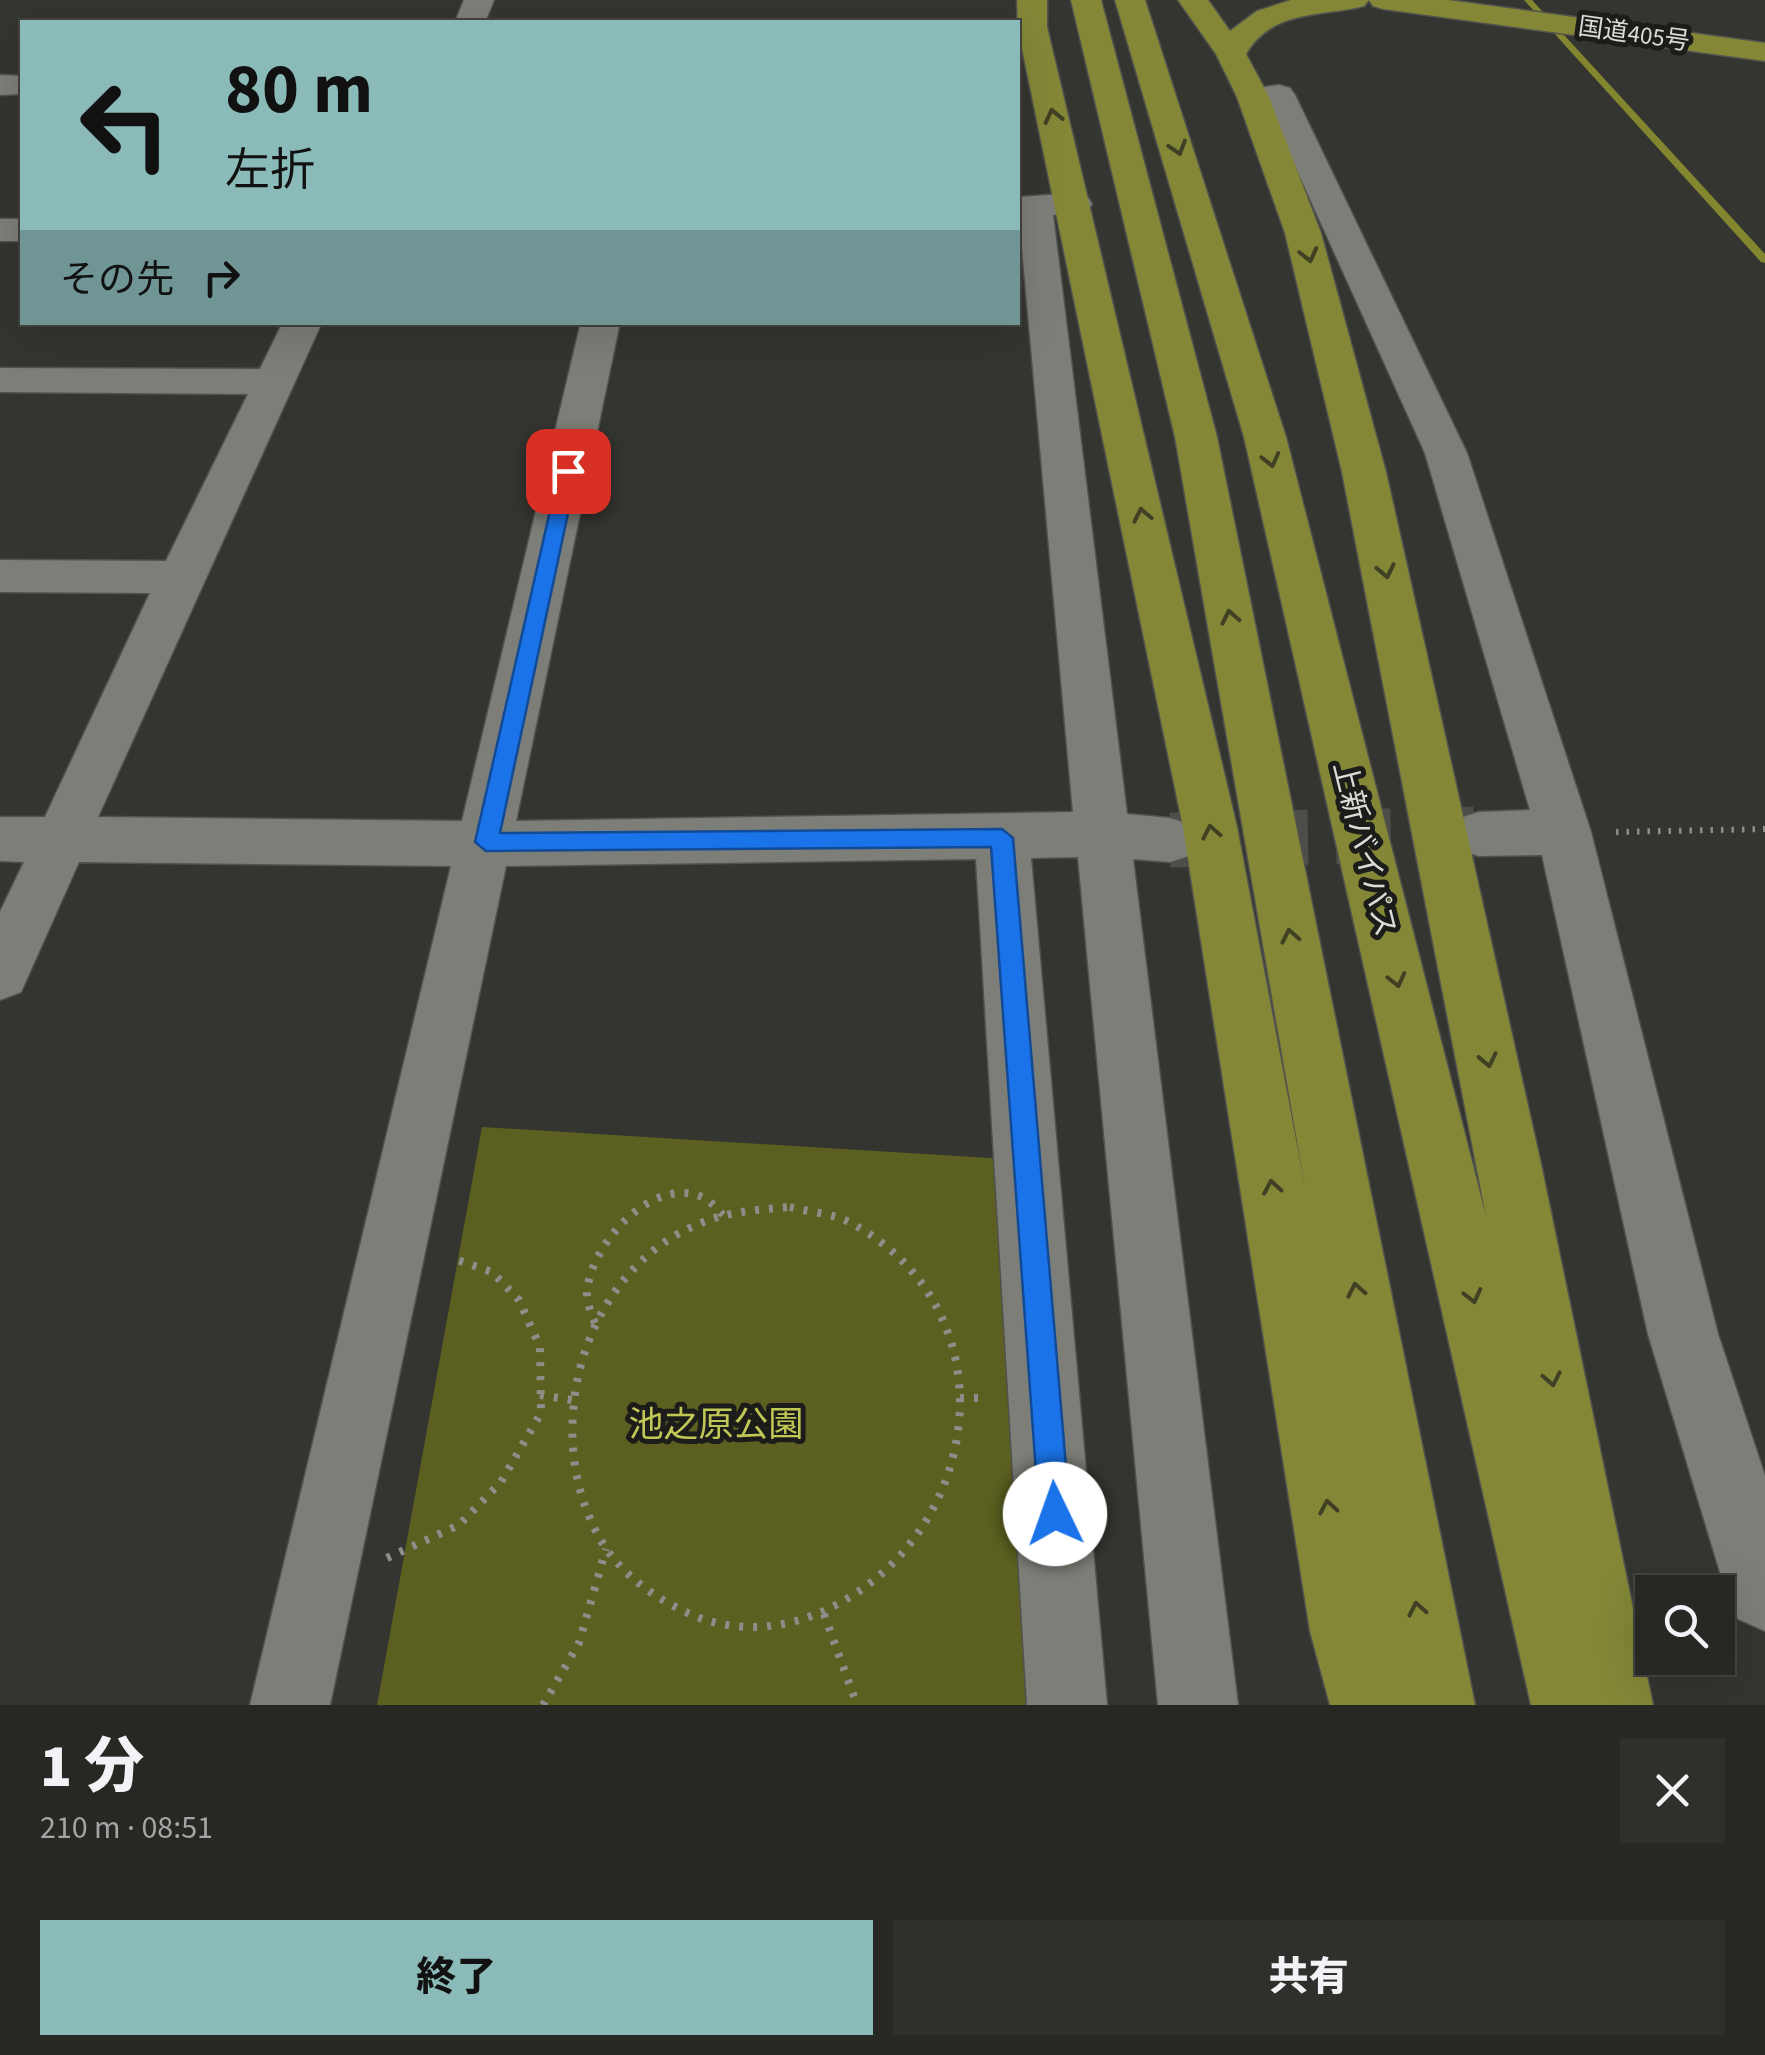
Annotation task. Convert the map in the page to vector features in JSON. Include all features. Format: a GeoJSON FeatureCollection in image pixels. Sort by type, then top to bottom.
{"type":"FeatureCollection","features":[{"type":"Feature","properties":{"kind":"highway"},"geometry":{"type":"LineString","coordinates":[[1009,0],[1032,14],[1210,826],[1349,1631],[1370,1705]]}},
{"type":"Feature","properties":{"kind":"highway","name":"上新バイパス"},"geometry":{"type":"LineString","coordinates":[[1086,0],[1126,54],[1266,436],[1571,1705]]}},
{"type":"Feature","properties":{"kind":"highway","name":"上新バイパス"},"geometry":{"type":"LineString","coordinates":[[1130,0],[1126,54],[1435,1705]]}},
{"type":"Feature","properties":{"kind":"highway"},"geometry":{"type":"LineString","coordinates":[[1193,0],[1242,76],[1303,233],[1364,472],[1509,1164],[1613,1705]]}},
{"type":"Feature","properties":{"kind":"highway"},"geometry":{"type":"LineString","coordinates":[[1242,76],[1239,38],[1255,23],[1282,11],[1354,0]]}},
{"type":"Feature","properties":{"kind":"highway","name":"国道405号"},"geometry":{"type":"LineString","coordinates":[[1383,0],[1493,7],[1765,52]]}},
{"type":"Feature","properties":{"kind":"street"},"geometry":{"type":"LineString","coordinates":[[1242,76],[1278,95],[1446,453],[1564,832],[1683,1334],[1765,1592]]}},
{"type":"Feature","properties":{"kind":"street"},"geometry":{"type":"LineString","coordinates":[[1074,204],[1034,205],[1198,1705]]}},
{"type":"Feature","properties":{"kind":"street"},"geometry":{"type":"LineString","coordinates":[[0,974],[180,577],[303,325]]}},
{"type":"Feature","properties":{"kind":"street"},"geometry":{"type":"LineString","coordinates":[[290,1705],[600,325]]}},
{"type":"Feature","properties":{"kind":"street"},"geometry":{"type":"LineString","coordinates":[[0,380],[275,382]]}},
{"type":"Feature","properties":{"kind":"street"},"geometry":{"type":"LineString","coordinates":[[0,576],[180,577]]}},
{"type":"Feature","properties":{"kind":"street"},"geometry":{"type":"LineString","coordinates":[[1479,834],[1564,832]]}},
{"type":"Feature","properties":{"kind":"street"},"geometry":{"type":"LineString","coordinates":[[0,839],[486,842],[1100,834],[1170,840]]}},
{"type":"Feature","properties":{"kind":"street"},"geometry":{"type":"LineString","coordinates":[[1002,838],[1048,1399],[1067,1705]]}},
{"type":"Feature","properties":{"kind":"path"},"geometry":{"type":"LineString","coordinates":[[1564,832],[1765,829]]}},
{"type":"Feature","properties":{"kind":"path"},"geometry":{"type":"LineString","coordinates":[[596,1324],[586,1295],[593,1262],[630,1214],[681,1194],[705,1199],[723,1215]]}},
{"type":"Feature","properties":{"kind":"path"},"geometry":{"type":"LineString","coordinates":[[790,1207],[848,1221],[898,1254],[937,1304],[959,1366],[961,1435],[942,1504],[901,1564],[843,1608],[775,1629],[705,1622],[644,1590],[606,1548],[574,1473],[572,1400],[596,1324],[625,1278],[674,1236],[723,1215],[790,1207]]}},
{"type":"Feature","properties":{"kind":"path"},"geometry":{"type":"LineString","coordinates":[[387,1558],[459,1524],[502,1482],[541,1413],[540,1348],[519,1300],[492,1272],[446,1256]]}},
{"type":"Feature","properties":{"kind":"path"},"geometry":{"type":"LineString","coordinates":[[540,1395],[572,1400]]}},
{"type":"Feature","properties":{"kind":"path"},"geometry":{"type":"LineString","coordinates":[[543,1705],[579,1642],[606,1548]]}},
{"type":"Feature","properties":{"kind":"path"},"geometry":{"type":"LineString","coordinates":[[824,1614],[857,1705]]}},
{"type":"Feature","properties":{"kind":"green space","name":"池之原公園"},"geometry":{"type":"Polygon","coordinates":[[[482,1127],[1006,1159],[1038,1705],[377,1705],[482,1127]]]}},
{"type":"Feature","properties":{"kind":"waterway"},"geometry":{"type":"LineString","coordinates":[[1528,0],[1765,260]]}},
{"type":"Feature","properties":{"kind":"tunnel"},"geometry":{"type":"LineString","coordinates":[[1170,840],[1479,834]]}},
{"type":"Feature","properties":{"kind":"route"},"geometry":{"type":"LineString","coordinates":[[568,471],[486,842],[1002,838],[1055,1514]]}}]}
